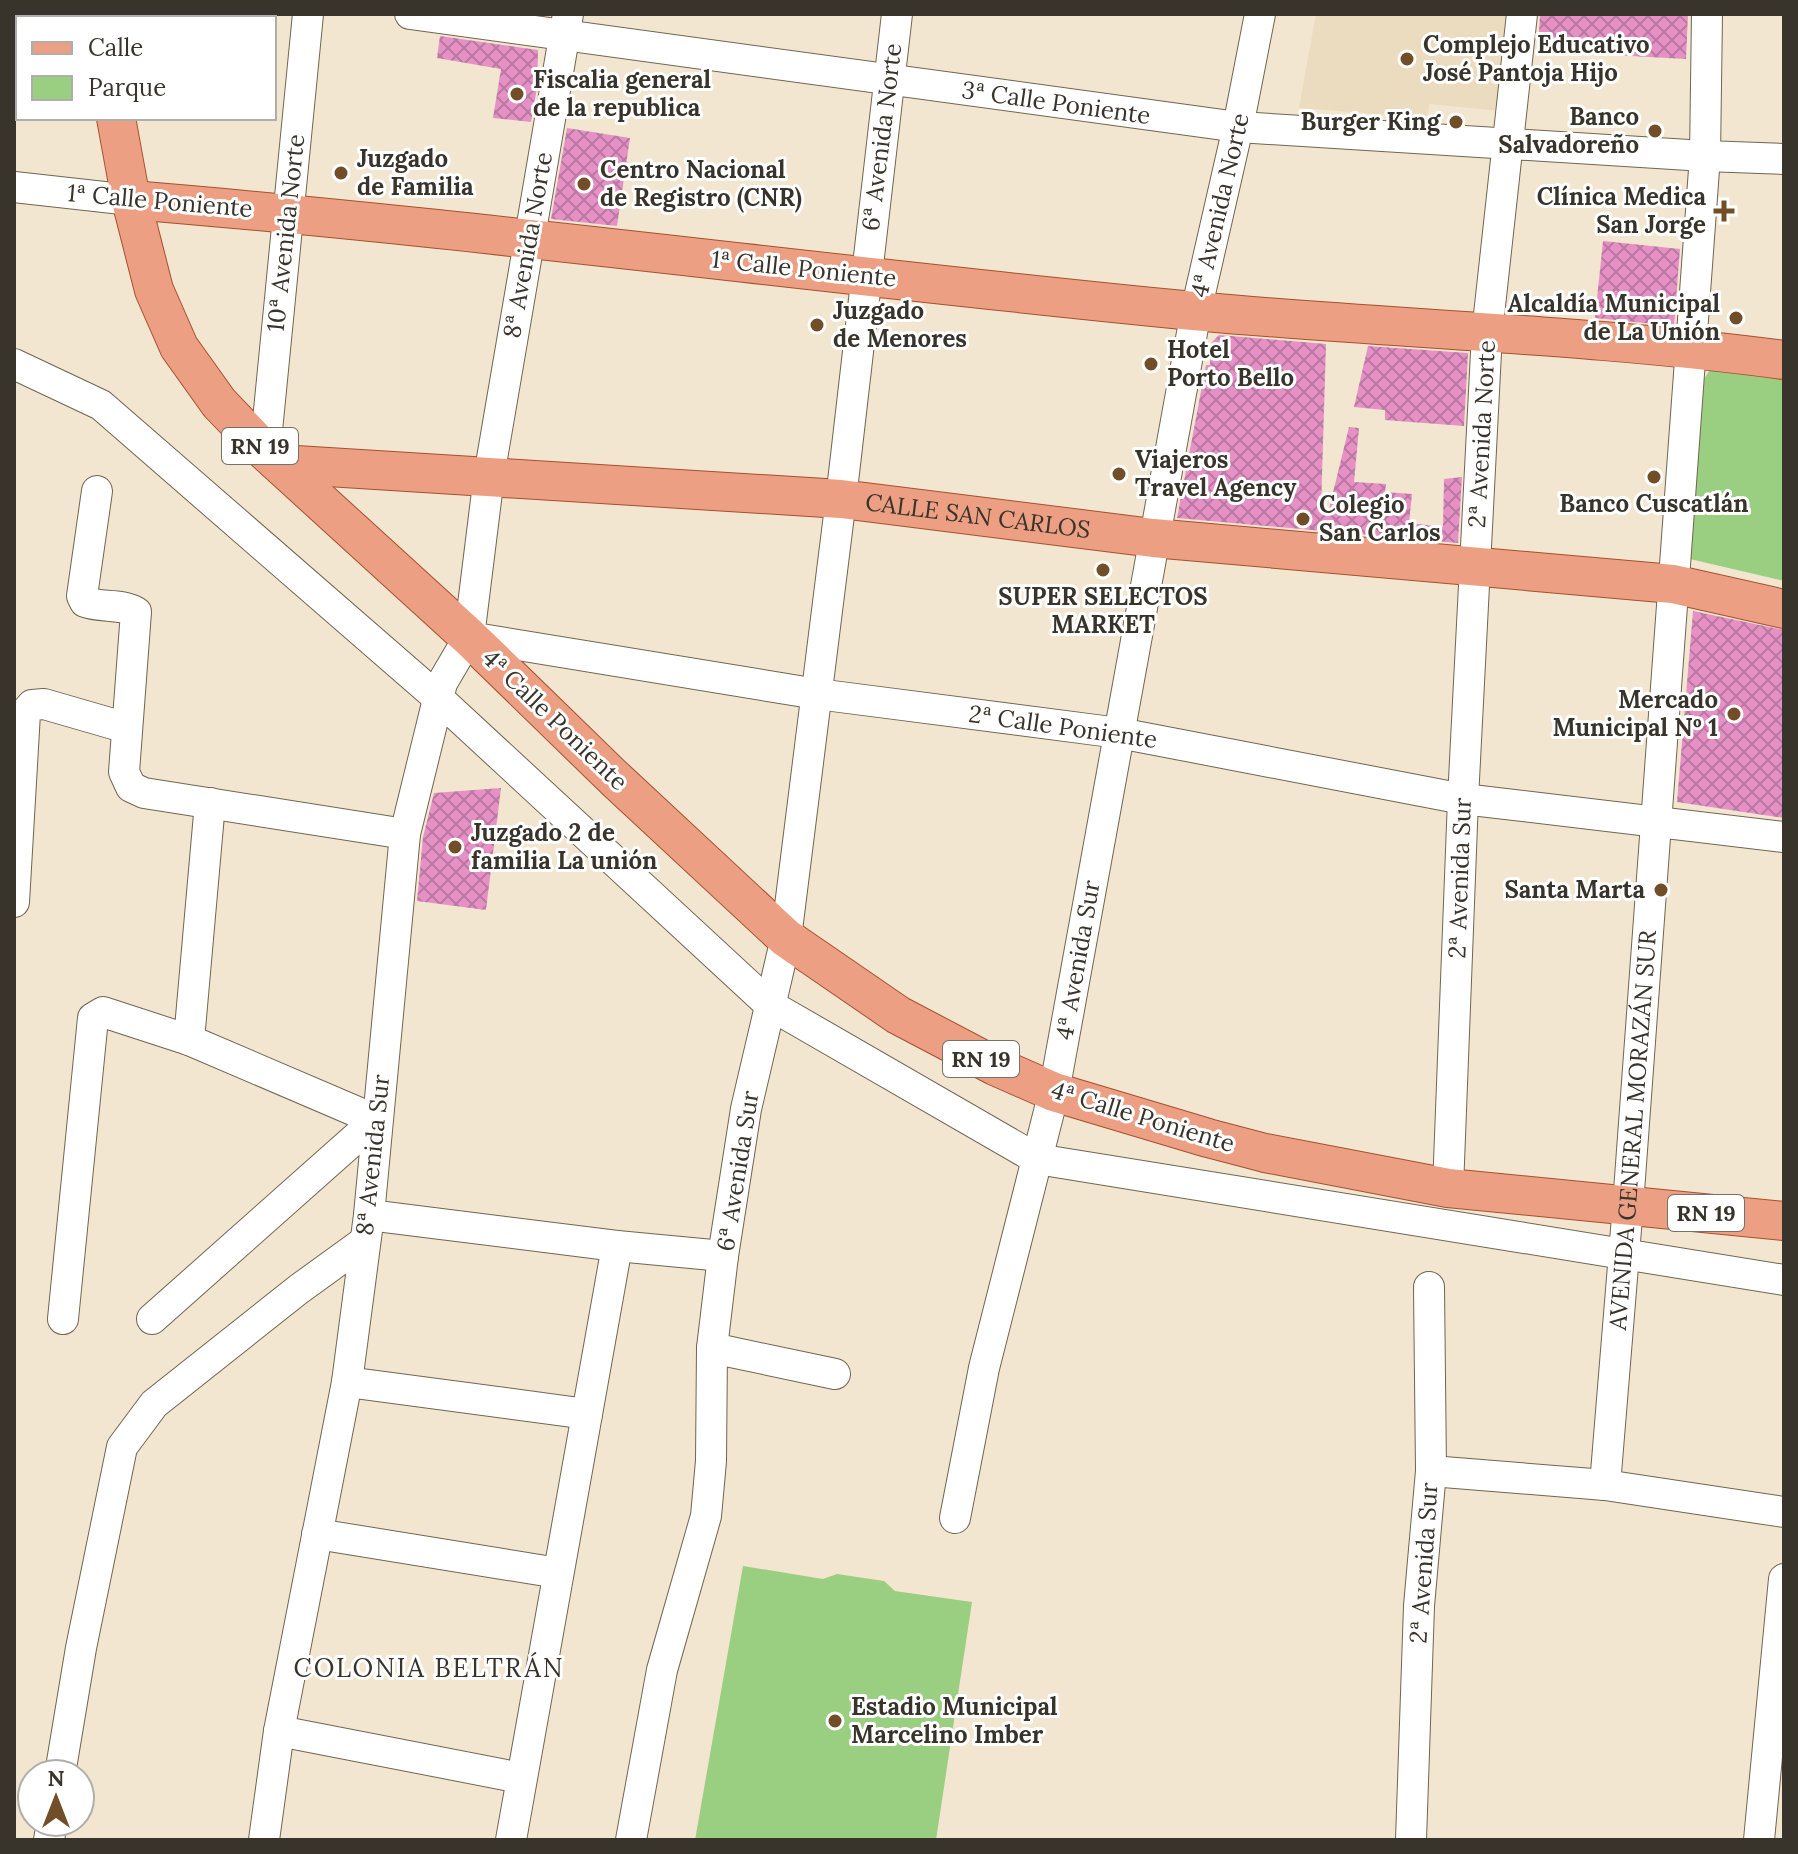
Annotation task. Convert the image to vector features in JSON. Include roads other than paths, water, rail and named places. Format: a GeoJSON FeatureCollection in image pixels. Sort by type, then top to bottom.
{"type":"FeatureCollection","features":[{"type":"Feature","properties":{"kind":"main road","name":"RN 19"},"geometry":{"type":"LineString","coordinates":[[116,120],[131,200]]}},
{"type":"Feature","properties":{"kind":"main road","name":"1ª Calle Poniente"},"geometry":{"type":"LineString","coordinates":[[131,200],[288,213],[1196,311],[1691,348],[1784,360]]}},
{"type":"Feature","properties":{"kind":"main road","name":"4ª Calle Poniente"},"geometry":{"type":"LineString","coordinates":[[131,200],[154,290],[179,347],[219,403],[273,458],[469,637],[614,778],[786,938],[898,1015],[995,1066],[1054,1092],[1265,1153],[1448,1188],[1628,1205]]}},
{"type":"Feature","properties":{"kind":"main road","name":"CALLE SAN CARLOS"},"geometry":{"type":"LineString","coordinates":[[273,458],[489,476],[841,499],[1153,538],[1673,584],[1784,609]]}},
{"type":"Feature","properties":{"kind":"main road","name":"RN 19"},"geometry":{"type":"LineString","coordinates":[[1628,1205],[1784,1221]]}},
{"type":"Feature","properties":{"kind":"street","name":"10ª Avenida Norte"},"geometry":{"type":"LineString","coordinates":[[273,458],[288,213],[308,14]]}},
{"type":"Feature","properties":{"kind":"street","name":"3ª Calle Poniente"},"geometry":{"type":"LineString","coordinates":[[410,14],[566,25],[889,81],[1238,127],[1784,159]]}},
{"type":"Feature","properties":{"kind":"street","name":"6ª Avenida Norte"},"geometry":{"type":"LineString","coordinates":[[841,499],[897,14]]}},
{"type":"Feature","properties":{"kind":"street","name":"4ª Avenida Norte"},"geometry":{"type":"LineString","coordinates":[[1153,538],[1196,311],[1260,14]]}},
{"type":"Feature","properties":{"kind":"street","name":"2ª Avenida Norte"},"geometry":{"type":"LineString","coordinates":[[1475,568],[1487,333],[1522,14]]}},
{"type":"Feature","properties":{"kind":"street","name":"AVENIDA GENERAL MORAZÁN SUR"},"geometry":{"type":"LineString","coordinates":[[1605,1485],[1705,156],[1707,14]]}},
{"type":"Feature","properties":{"kind":"street","name":"8ª Avenida Norte"},"geometry":{"type":"LineString","coordinates":[[489,476],[566,25]]}},
{"type":"Feature","properties":{"kind":"street","name":"1ª Calle Poniente"},"geometry":{"type":"LineString","coordinates":[[14,187],[131,200]]}},
{"type":"Feature","properties":{"kind":"street"},"geometry":{"type":"LineString","coordinates":[[14,364],[101,405],[438,698],[770,1005],[1037,1159],[1784,1280]]}},
{"type":"Feature","properties":{"kind":"street","name":"8ª Avenida Sur"},"geometry":{"type":"LineString","coordinates":[[264,1840],[279,1731],[347,1382],[366,1228],[405,834],[442,683],[469,637],[489,476]]}},
{"type":"Feature","properties":{"kind":"street"},"geometry":{"type":"LineString","coordinates":[[97,491],[82,596],[85,602],[92,605],[129,608],[136,612],[124,772],[131,787],[144,793],[405,834]]}},
{"type":"Feature","properties":{"kind":"street","name":"6ª Avenida Sur"},"geometry":{"type":"LineString","coordinates":[[631,1840],[662,1670],[706,1516],[711,1461],[712,1348],[723,1256],[746,1109],[786,938],[841,499]]}},
{"type":"Feature","properties":{"kind":"street","name":"4ª Avenida Sur"},"geometry":{"type":"LineString","coordinates":[[955,1518],[984,1368],[1054,1092],[1153,538]]}},
{"type":"Feature","properties":{"kind":"street","name":"2ª Avenida Sur"},"geometry":{"type":"LineString","coordinates":[[1448,1188],[1475,568]]}},
{"type":"Feature","properties":{"kind":"street","name":"2ª Calle Poniente"},"geometry":{"type":"LineString","coordinates":[[469,637],[817,694],[1119,733],[1463,799],[1784,837]]}},
{"type":"Feature","properties":{"kind":"street"},"geometry":{"type":"LineString","coordinates":[[14,902],[25,713],[32,705],[44,704],[127,728]]}},
{"type":"Feature","properties":{"kind":"street"},"geometry":{"type":"LineString","coordinates":[[189,1040],[210,803]]}},
{"type":"Feature","properties":{"kind":"street"},"geometry":{"type":"LineString","coordinates":[[63,1319],[93,1018],[103,1012],[189,1040],[376,1120],[152,1319]]}},
{"type":"Feature","properties":{"kind":"street"},"geometry":{"type":"LineString","coordinates":[[63,1758],[81,1648],[122,1447],[154,1404],[366,1228],[723,1256]]}},
{"type":"Feature","properties":{"kind":"street"},"geometry":{"type":"LineString","coordinates":[[511,1840],[617,1246]]}},
{"type":"Feature","properties":{"kind":"street","name":"2ª Avenida Sur"},"geometry":{"type":"LineString","coordinates":[[1411,1840],[1419,1606],[1431,1471],[1429,1287]]}},
{"type":"Feature","properties":{"kind":"street"},"geometry":{"type":"LineString","coordinates":[[712,1348],[835,1374]]}},
{"type":"Feature","properties":{"kind":"street"},"geometry":{"type":"LineString","coordinates":[[347,1382],[587,1414]]}},
{"type":"Feature","properties":{"kind":"street"},"geometry":{"type":"LineString","coordinates":[[1431,1471],[1605,1485],[1784,1512]]}},
{"type":"Feature","properties":{"kind":"street"},"geometry":{"type":"LineString","coordinates":[[317,1534],[558,1573]]}},
{"type":"Feature","properties":{"kind":"street"},"geometry":{"type":"LineString","coordinates":[[1759,1840],[1784,1579]]}},
{"type":"Feature","properties":{"kind":"street"},"geometry":{"type":"LineString","coordinates":[[279,1731],[521,1778]]}},
{"type":"Feature","properties":{"kind":"place","name":"Complejo Educativo José Pantoja Hijo"},"geometry":{"type":"Point","coordinates":[1407,59]}},
{"type":"Feature","properties":{"kind":"place","name":"Fiscalia general de la republica"},"geometry":{"type":"Point","coordinates":[517,94]}},
{"type":"Feature","properties":{"kind":"place","name":"Burger King"},"geometry":{"type":"Point","coordinates":[1456,122]}},
{"type":"Feature","properties":{"kind":"place","name":"Banco Salvadoreño"},"geometry":{"type":"Point","coordinates":[1655,131]}},
{"type":"Feature","properties":{"kind":"place","name":"Juzgado de Familia"},"geometry":{"type":"Point","coordinates":[341,173]}},
{"type":"Feature","properties":{"kind":"place","name":"Centro Nacional de Registro (CNR)"},"geometry":{"type":"Point","coordinates":[584,184]}},
{"type":"Feature","properties":{"kind":"place","name":"Clínica Medica San Jorge"},"geometry":{"type":"Point","coordinates":[1724,211]}},
{"type":"Feature","properties":{"kind":"place","name":"Alcaldía Municipal de La Unión"},"geometry":{"type":"Point","coordinates":[1736,318]}},
{"type":"Feature","properties":{"kind":"place","name":"Juzgado de Menores"},"geometry":{"type":"Point","coordinates":[817,325]}},
{"type":"Feature","properties":{"kind":"place","name":"Hotel Porto Bello"},"geometry":{"type":"Point","coordinates":[1151,364]}},
{"type":"Feature","properties":{"kind":"place","name":"Viajeros Travel Agency"},"geometry":{"type":"Point","coordinates":[1119,474]}},
{"type":"Feature","properties":{"kind":"place","name":"Banco Cuscatlán"},"geometry":{"type":"Point","coordinates":[1654,477]}},
{"type":"Feature","properties":{"kind":"place","name":"Colegio San Carlos"},"geometry":{"type":"Point","coordinates":[1303,519]}},
{"type":"Feature","properties":{"kind":"place","name":"SUPER SELECTOS MARKET"},"geometry":{"type":"Point","coordinates":[1103,570]}},
{"type":"Feature","properties":{"kind":"place","name":"Mercado Municipal Nº 1"},"geometry":{"type":"Point","coordinates":[1734,714]}},
{"type":"Feature","properties":{"kind":"place","name":"Juzgado 2 de familia La unión"},"geometry":{"type":"Point","coordinates":[455,847]}},
{"type":"Feature","properties":{"kind":"place","name":"Santa Marta"},"geometry":{"type":"Point","coordinates":[1661,890]}},
{"type":"Feature","properties":{"kind":"place","name":"Estadio Municipal Marcelino Imber"},"geometry":{"type":"Point","coordinates":[835,1721]}},
{"type":"Feature","properties":{"kind":"district","name":"COLONIA BELTRÁN"},"geometry":{"type":"Point","coordinates":[429,1668]}}]}
